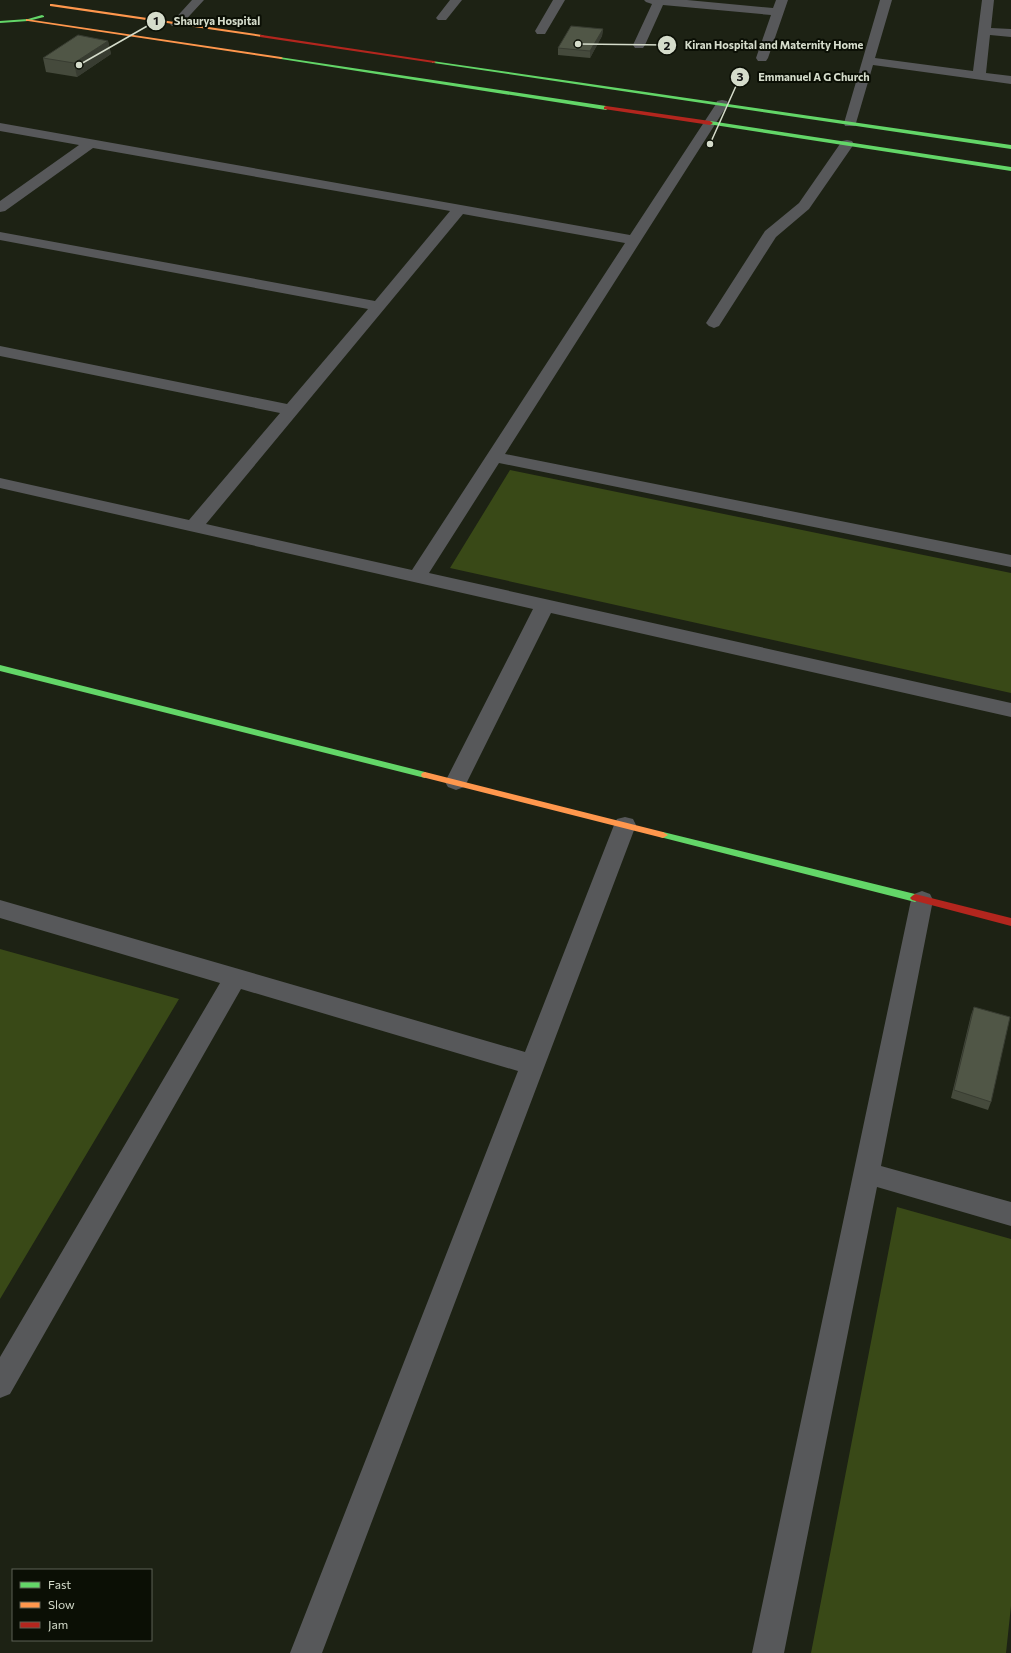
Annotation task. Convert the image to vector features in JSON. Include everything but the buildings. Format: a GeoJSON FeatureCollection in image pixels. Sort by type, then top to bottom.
{"type":"FeatureCollection","features":[{"type":"Feature","properties":{"kind":"street"},"geometry":{"type":"LineString","coordinates":[[176,24],[198,0]]}},
{"type":"Feature","properties":{"kind":"street"},"geometry":{"type":"LineString","coordinates":[[442,18],[456,0]]}},
{"type":"Feature","properties":{"kind":"street"},"geometry":{"type":"LineString","coordinates":[[541,31],[559,0]]}},
{"type":"Feature","properties":{"kind":"street"},"geometry":{"type":"LineString","coordinates":[[639,44],[654,0],[778,12]]}},
{"type":"Feature","properties":{"kind":"street"},"geometry":{"type":"LineString","coordinates":[[762,58],[782,0]]}},
{"type":"Feature","properties":{"kind":"street"},"geometry":{"type":"LineString","coordinates":[[850,123],[886,0]]}},
{"type":"Feature","properties":{"kind":"street"},"geometry":{"type":"LineString","coordinates":[[979,76],[988,0]]}},
{"type":"Feature","properties":{"kind":"street"},"geometry":{"type":"LineString","coordinates":[[0,22],[28,20],[41,16],[49,11],[50,3],[176,24],[1011,147]]}},
{"type":"Feature","properties":{"kind":"street"},"geometry":{"type":"LineString","coordinates":[[28,20],[1011,169]]}},
{"type":"Feature","properties":{"kind":"street"},"geometry":{"type":"LineString","coordinates":[[0,30],[13,22]]}},
{"type":"Feature","properties":{"kind":"street"},"geometry":{"type":"LineString","coordinates":[[984,31],[1011,33]]}},
{"type":"Feature","properties":{"kind":"street"},"geometry":{"type":"LineString","coordinates":[[868,61],[1011,80]]}},
{"type":"Feature","properties":{"kind":"street"},"geometry":{"type":"LineString","coordinates":[[417,577],[722,104]]}},
{"type":"Feature","properties":{"kind":"street"},"geometry":{"type":"LineString","coordinates":[[0,127],[634,240]]}},
{"type":"Feature","properties":{"kind":"street"},"geometry":{"type":"LineString","coordinates":[[0,208],[91,143]]}},
{"type":"Feature","properties":{"kind":"street"},"geometry":{"type":"LineString","coordinates":[[714,323],[770,234],[804,206],[847,144]]}},
{"type":"Feature","properties":{"kind":"street"},"geometry":{"type":"LineString","coordinates":[[194,526],[460,209]]}},
{"type":"Feature","properties":{"kind":"street"},"geometry":{"type":"LineString","coordinates":[[0,236],[378,306]]}},
{"type":"Feature","properties":{"kind":"street"},"geometry":{"type":"LineString","coordinates":[[0,350],[291,410]]}},
{"type":"Feature","properties":{"kind":"street"},"geometry":{"type":"LineString","coordinates":[[495,457],[1011,561]]}},
{"type":"Feature","properties":{"kind":"street"},"geometry":{"type":"LineString","coordinates":[[0,483],[1011,710]]}},
{"type":"Feature","properties":{"kind":"street"},"geometry":{"type":"LineString","coordinates":[[456,782],[545,605]]}},
{"type":"Feature","properties":{"kind":"street"},"geometry":{"type":"LineString","coordinates":[[0,668],[1011,922]]}},
{"type":"Feature","properties":{"kind":"street"},"geometry":{"type":"LineString","coordinates":[[310,1652],[532,1065],[625,825]]}},
{"type":"Feature","properties":{"kind":"street"},"geometry":{"type":"LineString","coordinates":[[768,1653],[922,900]]}},
{"type":"Feature","properties":{"kind":"street"},"geometry":{"type":"LineString","coordinates":[[0,909],[532,1065]]}},
{"type":"Feature","properties":{"kind":"street"},"geometry":{"type":"LineString","coordinates":[[0,1384],[235,978]]}},
{"type":"Feature","properties":{"kind":"street"},"geometry":{"type":"LineString","coordinates":[[866,1173],[1011,1214]]}},
{"type":"Feature","properties":{"kind":"green space"},"geometry":{"type":"Polygon","coordinates":[[[510,470],[1011,573],[1011,693],[450,568],[510,470]]]}},
{"type":"Feature","properties":{"kind":"green space"},"geometry":{"type":"Polygon","coordinates":[[[0,949],[179,999],[0,1299],[0,949]]]}},
{"type":"Feature","properties":{"kind":"green space"},"geometry":{"type":"Polygon","coordinates":[[[897,1207],[1011,1239],[1011,1606],[1006,1653],[811,1653],[897,1207]]]}},
{"type":"Feature","properties":{"kind":"traffic: fast"},"geometry":{"type":"LineString","coordinates":[[0,22],[28,20],[42,16]]}},
{"type":"Feature","properties":{"kind":"traffic: fast"},"geometry":{"type":"LineString","coordinates":[[281,58],[606,108]]}},
{"type":"Feature","properties":{"kind":"traffic: fast"},"geometry":{"type":"LineString","coordinates":[[434,62],[1011,147]]}},
{"type":"Feature","properties":{"kind":"traffic: fast"},"geometry":{"type":"LineString","coordinates":[[710,123],[1011,169]]}},
{"type":"Feature","properties":{"kind":"traffic: fast"},"geometry":{"type":"LineString","coordinates":[[0,668],[425,775]]}},
{"type":"Feature","properties":{"kind":"traffic: fast"},"geometry":{"type":"LineString","coordinates":[[663,835],[915,898]]}},
{"type":"Feature","properties":{"kind":"traffic: slow"},"geometry":{"type":"LineString","coordinates":[[52,5],[262,36]]}},
{"type":"Feature","properties":{"kind":"traffic: slow"},"geometry":{"type":"LineString","coordinates":[[28,20],[281,58]]}},
{"type":"Feature","properties":{"kind":"traffic: slow"},"geometry":{"type":"LineString","coordinates":[[425,775],[663,835]]}},
{"type":"Feature","properties":{"kind":"traffic: jam"},"geometry":{"type":"LineString","coordinates":[[262,36],[434,62]]}},
{"type":"Feature","properties":{"kind":"traffic: jam"},"geometry":{"type":"LineString","coordinates":[[606,108],[710,123]]}},
{"type":"Feature","properties":{"kind":"traffic: jam"},"geometry":{"type":"LineString","coordinates":[[915,898],[1011,922]]}},
{"type":"Feature","properties":{"kind":"place","name":"Kiran Hospital and Maternity Home"},"geometry":{"type":"Point","coordinates":[578,44]}},
{"type":"Feature","properties":{"kind":"place","name":"Shaurya Hospital"},"geometry":{"type":"Point","coordinates":[79,65]}},
{"type":"Feature","properties":{"kind":"place","name":"Emmanuel A G Church"},"geometry":{"type":"Point","coordinates":[710,144]}}]}
